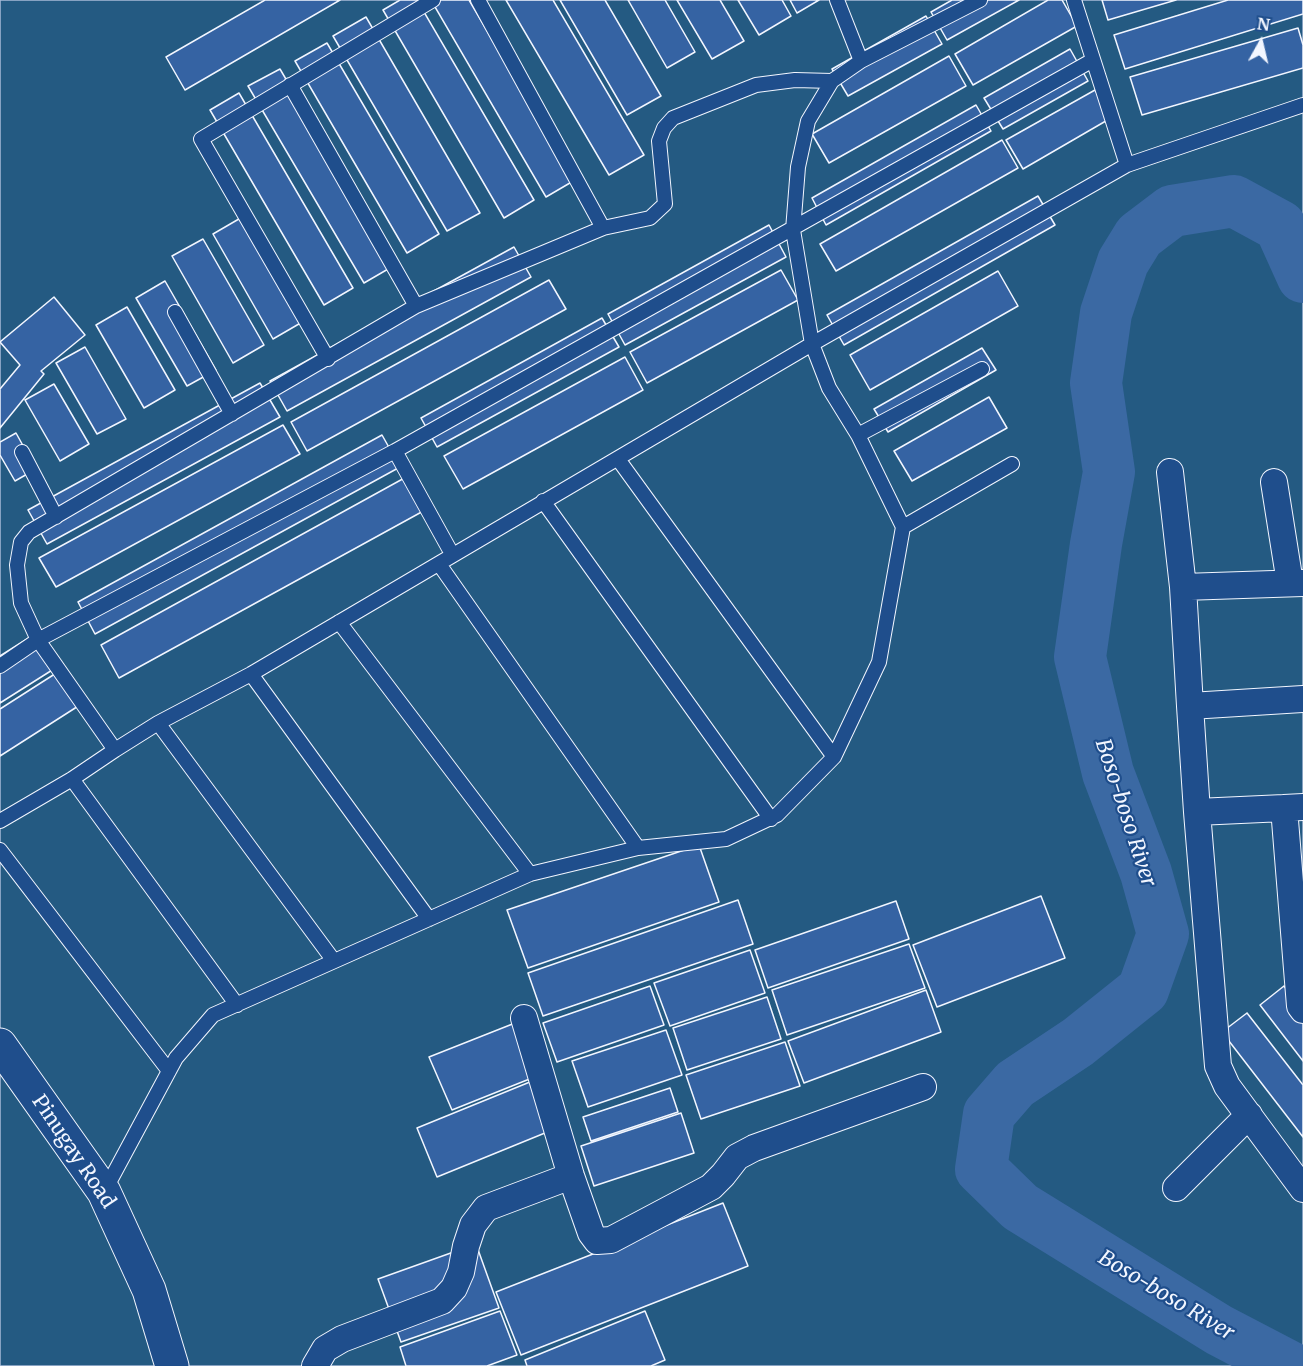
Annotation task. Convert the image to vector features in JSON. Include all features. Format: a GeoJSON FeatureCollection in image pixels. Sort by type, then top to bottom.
{"type":"FeatureCollection","features":[{"type":"Feature","properties":{"kind":"street"},"geometry":{"type":"LineString","coordinates":[[1170,472],[1183,587],[1197,812],[1218,1066],[1227,1086],[1303,1189]]}},
{"type":"Feature","properties":{"kind":"street"},"geometry":{"type":"LineString","coordinates":[[1183,587],[1297,583],[1274,482]]}},
{"type":"Feature","properties":{"kind":"street"},"geometry":{"type":"LineString","coordinates":[[1190,706],[1303,699]]}},
{"type":"Feature","properties":{"kind":"street"},"geometry":{"type":"LineString","coordinates":[[1197,812],[1294,807],[1300,1006],[1303,1010]]}},
{"type":"Feature","properties":{"kind":"street"},"geometry":{"type":"LineString","coordinates":[[524,1018],[571,1176],[591,1233],[597,1241],[611,1240],[711,1187],[736,1157],[754,1148],[923,1087]]}},
{"type":"Feature","properties":{"kind":"street","name":"Pinugay Road"},"geometry":{"type":"LineString","coordinates":[[0,1045],[104,1192],[149,1290],[172,1366]]}},
{"type":"Feature","properties":{"kind":"street"},"geometry":{"type":"LineString","coordinates":[[1176,1188],[1249,1115]]}},
{"type":"Feature","properties":{"kind":"street"},"geometry":{"type":"LineString","coordinates":[[315,1366],[325,1349],[342,1339],[442,1301],[454,1288],[461,1272],[473,1225],[486,1208],[571,1176]]}},
{"type":"Feature","properties":{"kind":"lane"},"geometry":{"type":"LineString","coordinates":[[328,359],[201,139],[433,0]]}},
{"type":"Feature","properties":{"kind":"lane"},"geometry":{"type":"LineString","coordinates":[[478,0],[603,228]]}},
{"type":"Feature","properties":{"kind":"lane"},"geometry":{"type":"LineString","coordinates":[[837,0],[861,61]]}},
{"type":"Feature","properties":{"kind":"lane"},"geometry":{"type":"LineString","coordinates":[[104,1192],[176,1058],[213,1015],[530,874],[638,848],[726,839],[771,819],[834,757],[879,662],[903,527],[858,435],[829,388],[812,344],[793,230],[798,167],[808,120],[832,81],[861,61],[980,0]]}},
{"type":"Feature","properties":{"kind":"lane"},"geometry":{"type":"LineString","coordinates":[[1074,0],[1127,165]]}},
{"type":"Feature","properties":{"kind":"lane"},"geometry":{"type":"LineString","coordinates":[[0,666],[38,640],[395,452],[1093,60]]}},
{"type":"Feature","properties":{"kind":"lane"},"geometry":{"type":"LineString","coordinates":[[115,750],[38,640],[21,603],[16,565],[21,542],[29,532],[416,306],[603,228],[650,218],[665,204],[659,141],[664,128],[673,118],[756,86],[795,80],[832,81]]}},
{"type":"Feature","properties":{"kind":"lane"},"geometry":{"type":"LineString","coordinates":[[290,86],[416,306]]}},
{"type":"Feature","properties":{"kind":"lane"},"geometry":{"type":"LineString","coordinates":[[0,821],[72,779],[159,723],[251,674],[812,344],[1127,165],[1303,105]]}},
{"type":"Feature","properties":{"kind":"lane"},"geometry":{"type":"LineString","coordinates":[[175,312],[232,414]]}},
{"type":"Feature","properties":{"kind":"lane"},"geometry":{"type":"LineString","coordinates":[[858,435],[982,369]]}},
{"type":"Feature","properties":{"kind":"lane"},"geometry":{"type":"LineString","coordinates":[[22,452],[56,516]]}},
{"type":"Feature","properties":{"kind":"lane"},"geometry":{"type":"LineString","coordinates":[[395,452],[452,554]]}},
{"type":"Feature","properties":{"kind":"lane"},"geometry":{"type":"LineString","coordinates":[[618,459],[834,757]]}},
{"type":"Feature","properties":{"kind":"lane"},"geometry":{"type":"LineString","coordinates":[[903,527],[1012,464]]}},
{"type":"Feature","properties":{"kind":"lane"},"geometry":{"type":"LineString","coordinates":[[543,501],[771,819]]}},
{"type":"Feature","properties":{"kind":"lane"},"geometry":{"type":"LineString","coordinates":[[439,564],[638,848]]}},
{"type":"Feature","properties":{"kind":"lane"},"geometry":{"type":"LineString","coordinates":[[339,622],[530,874]]}},
{"type":"Feature","properties":{"kind":"lane"},"geometry":{"type":"LineString","coordinates":[[251,674],[429,919]]}},
{"type":"Feature","properties":{"kind":"lane"},"geometry":{"type":"LineString","coordinates":[[159,723],[334,961]]}},
{"type":"Feature","properties":{"kind":"lane"},"geometry":{"type":"LineString","coordinates":[[72,779],[237,1005]]}},
{"type":"Feature","properties":{"kind":"lane"},"geometry":{"type":"LineString","coordinates":[[0,850],[169,1071]]}},
{"type":"Feature","properties":{"kind":"shaded area"},"geometry":{"type":"Polygon","coordinates":[[[0,0],[1303,0],[1303,1366],[0,1366],[0,0]]]}},
{"type":"Feature","properties":{"kind":"building"},"geometry":{"type":"Polygon","coordinates":[[[265,0],[340,0],[185,90],[166,57],[265,0]]]}},
{"type":"Feature","properties":{"kind":"building"},"geometry":{"type":"Polygon","coordinates":[[[400,0],[417,0],[534,200],[504,218],[383,10],[400,0]]]}},
{"type":"Feature","properties":{"kind":"building"},"geometry":{"type":"Polygon","coordinates":[[[431,0],[469,0],[575,180],[546,197],[431,0]]]}},
{"type":"Feature","properties":{"kind":"building"},"geometry":{"type":"Polygon","coordinates":[[[506,0],[553,0],[644,155],[609,175],[506,0]]]}},
{"type":"Feature","properties":{"kind":"building"},"geometry":{"type":"Polygon","coordinates":[[[560,0],[605,0],[661,96],[627,115],[560,0]]]}},
{"type":"Feature","properties":{"kind":"building"},"geometry":{"type":"Polygon","coordinates":[[[628,0],[665,0],[695,52],[667,68],[628,0]]]}},
{"type":"Feature","properties":{"kind":"building"},"geometry":{"type":"Polygon","coordinates":[[[677,0],[720,0],[744,41],[712,59],[677,0]]]}},
{"type":"Feature","properties":{"kind":"building"},"geometry":{"type":"Polygon","coordinates":[[[738,0],[782,0],[791,16],[759,35],[738,0]]]}},
{"type":"Feature","properties":{"kind":"building"},"geometry":{"type":"Polygon","coordinates":[[[790,0],[819,0],[797,13],[790,0]]]}},
{"type":"Feature","properties":{"kind":"building"},"geometry":{"type":"Polygon","coordinates":[[[952,0],[1019,0],[947,40],[931,12],[952,0]]]}},
{"type":"Feature","properties":{"kind":"building"},"geometry":{"type":"Polygon","coordinates":[[[1048,0],[1062,0],[1077,26],[973,85],[955,54],[1048,0]]]}},
{"type":"Feature","properties":{"kind":"building"},"geometry":{"type":"Polygon","coordinates":[[[1102,0],[1176,0],[1108,20],[1102,0]]]}},
{"type":"Feature","properties":{"kind":"building"},"geometry":{"type":"Polygon","coordinates":[[[1228,0],[1303,0],[1303,14],[1125,69],[1114,35],[1228,0]]]}},
{"type":"Feature","properties":{"kind":"building"},"geometry":{"type":"Polygon","coordinates":[[[926,16],[942,44],[848,96],[832,69],[926,16]]]}},
{"type":"Feature","properties":{"kind":"building"},"geometry":{"type":"Polygon","coordinates":[[[366,17],[480,213],[447,231],[333,36],[366,17]]]}},
{"type":"Feature","properties":{"kind":"building"},"geometry":{"type":"Polygon","coordinates":[[[1298,28],[1303,45],[1303,68],[1142,115],[1130,77],[1298,28]]]}},
{"type":"Feature","properties":{"kind":"building"},"geometry":{"type":"Polygon","coordinates":[[[327,43],[439,234],[407,253],[295,61],[327,43]]]}},
{"type":"Feature","properties":{"kind":"building"},"geometry":{"type":"Polygon","coordinates":[[[1070,49],[1088,81],[1003,129],[984,98],[1070,49]]]}},
{"type":"Feature","properties":{"kind":"building"},"geometry":{"type":"Polygon","coordinates":[[[949,56],[966,86],[829,163],[812,134],[949,56]]]}},
{"type":"Feature","properties":{"kind":"building"},"geometry":{"type":"Polygon","coordinates":[[[280,69],[395,265],[364,283],[248,86],[280,69]]]}},
{"type":"Feature","properties":{"kind":"building"},"geometry":{"type":"Polygon","coordinates":[[[1095,90],[1111,118],[1023,169],[1006,140],[1095,90]]]}},
{"type":"Feature","properties":{"kind":"building"},"geometry":{"type":"Polygon","coordinates":[[[239,93],[353,288],[324,305],[210,110],[239,93]]]}},
{"type":"Feature","properties":{"kind":"building"},"geometry":{"type":"Polygon","coordinates":[[[976,105],[991,131],[826,225],[812,198],[976,105]]]}},
{"type":"Feature","properties":{"kind":"building"},"geometry":{"type":"Polygon","coordinates":[[[1002,140],[1018,168],[836,271],[820,244],[1002,140]]]}},
{"type":"Feature","properties":{"kind":"building"},"geometry":{"type":"Polygon","coordinates":[[[1038,196],[1055,225],[844,345],[827,315],[1038,196]]]}},
{"type":"Feature","properties":{"kind":"building"},"geometry":{"type":"Polygon","coordinates":[[[244,216],[304,321],[273,339],[213,234],[244,216]]]}},
{"type":"Feature","properties":{"kind":"building"},"geometry":{"type":"Polygon","coordinates":[[[769,225],[786,257],[625,345],[608,314],[769,225]]]}},
{"type":"Feature","properties":{"kind":"building"},"geometry":{"type":"Polygon","coordinates":[[[203,239],[264,345],[233,363],[172,256],[203,239]]]}},
{"type":"Feature","properties":{"kind":"building"},"geometry":{"type":"Polygon","coordinates":[[[514,247],[531,277],[287,411],[270,381],[514,247]]]}},
{"type":"Feature","properties":{"kind":"building"},"geometry":{"type":"Polygon","coordinates":[[[781,270],[798,300],[647,383],[630,352],[781,270]]]}},
{"type":"Feature","properties":{"kind":"building"},"geometry":{"type":"Polygon","coordinates":[[[998,271],[1018,306],[870,390],[850,355],[998,271]]]}},
{"type":"Feature","properties":{"kind":"building"},"geometry":{"type":"Polygon","coordinates":[[[549,280],[566,309],[307,451],[291,422],[549,280]]]}},
{"type":"Feature","properties":{"kind":"building"},"geometry":{"type":"Polygon","coordinates":[[[165,281],[216,370],[187,386],[136,298],[165,281]]]}},
{"type":"Feature","properties":{"kind":"building"},"geometry":{"type":"Polygon","coordinates":[[[54,297],[85,335],[41,371],[44,374],[0,428],[0,389],[20,365],[0,342],[54,297]]]}},
{"type":"Feature","properties":{"kind":"building"},"geometry":{"type":"Polygon","coordinates":[[[127,307],[175,390],[144,408],[96,325],[127,307]]]}},
{"type":"Feature","properties":{"kind":"building"},"geometry":{"type":"Polygon","coordinates":[[[602,318],[619,347],[437,447],[421,418],[602,318]]]}},
{"type":"Feature","properties":{"kind":"building"},"geometry":{"type":"Polygon","coordinates":[[[85,347],[126,419],[97,434],[56,363],[85,347]]]}},
{"type":"Feature","properties":{"kind":"building"},"geometry":{"type":"Polygon","coordinates":[[[982,348],[996,370],[888,432],[874,409],[982,348]]]}},
{"type":"Feature","properties":{"kind":"building"},"geometry":{"type":"Polygon","coordinates":[[[625,357],[643,390],[463,489],[444,456],[625,357]]]}},
{"type":"Feature","properties":{"kind":"building"},"geometry":{"type":"Polygon","coordinates":[[[260,383],[280,417],[47,544],[28,510],[260,383]]]}},
{"type":"Feature","properties":{"kind":"building"},"geometry":{"type":"Polygon","coordinates":[[[54,384],[89,444],[60,461],[25,400],[54,384]]]}},
{"type":"Feature","properties":{"kind":"building"},"geometry":{"type":"Polygon","coordinates":[[[989,397],[1007,428],[912,481],[894,451],[989,397]]]}},
{"type":"Feature","properties":{"kind":"building"},"geometry":{"type":"Polygon","coordinates":[[[283,425],[300,454],[56,587],[39,558],[283,425]]]}},
{"type":"Feature","properties":{"kind":"building"},"geometry":{"type":"Polygon","coordinates":[[[16,433],[36,469],[15,481],[0,455],[0,442],[16,433]]]}},
{"type":"Feature","properties":{"kind":"building"},"geometry":{"type":"Polygon","coordinates":[[[382,435],[400,467],[95,634],[78,602],[382,435]]]}},
{"type":"Feature","properties":{"kind":"building"},"geometry":{"type":"Polygon","coordinates":[[[408,476],[427,509],[119,678],[101,645],[408,476]]]}},
{"type":"Feature","properties":{"kind":"building"},"geometry":{"type":"Polygon","coordinates":[[[35,634],[57,667],[0,703],[0,656],[35,634]]]}},
{"type":"Feature","properties":{"kind":"building"},"geometry":{"type":"Polygon","coordinates":[[[61,670],[83,703],[0,756],[0,709],[61,670]]]}},
{"type":"Feature","properties":{"kind":"building"},"geometry":{"type":"Polygon","coordinates":[[[699,845],[719,902],[528,968],[507,910],[699,845]]]}},
{"type":"Feature","properties":{"kind":"building"},"geometry":{"type":"Polygon","coordinates":[[[1041,896],[1065,958],[937,1007],[913,945],[1041,896]]]}},
{"type":"Feature","properties":{"kind":"building"},"geometry":{"type":"Polygon","coordinates":[[[738,900],[753,944],[543,1016],[528,973],[738,900]]]}},
{"type":"Feature","properties":{"kind":"building"},"geometry":{"type":"Polygon","coordinates":[[[896,901],[909,939],[768,988],[755,950],[896,901]]]}},
{"type":"Feature","properties":{"kind":"building"},"geometry":{"type":"Polygon","coordinates":[[[909,944],[925,988],[787,1035],[772,990],[909,944]]]}},
{"type":"Feature","properties":{"kind":"building"},"geometry":{"type":"Polygon","coordinates":[[[750,950],[765,993],[670,1026],[654,983],[750,950]]]}},
{"type":"Feature","properties":{"kind":"building"},"geometry":{"type":"Polygon","coordinates":[[[650,986],[664,1025],[557,1062],[543,1023],[650,986]]]}},
{"type":"Feature","properties":{"kind":"building"},"geometry":{"type":"Polygon","coordinates":[[[1284,986],[1303,1011],[1303,1061],[1260,1005],[1284,986]]]}},
{"type":"Feature","properties":{"kind":"building"},"geometry":{"type":"Polygon","coordinates":[[[926,990],[941,1032],[804,1083],[788,1041],[926,990]]]}},
{"type":"Feature","properties":{"kind":"building"},"geometry":{"type":"Polygon","coordinates":[[[767,997],[781,1039],[687,1070],[673,1028],[767,997]]]}},
{"type":"Feature","properties":{"kind":"building"},"geometry":{"type":"Polygon","coordinates":[[[1247,1013],[1303,1085],[1303,1137],[1222,1032],[1247,1013]]]}},
{"type":"Feature","properties":{"kind":"building"},"geometry":{"type":"Polygon","coordinates":[[[515,1023],[537,1076],[452,1110],[429,1057],[515,1023]]]}},
{"type":"Feature","properties":{"kind":"building"},"geometry":{"type":"Polygon","coordinates":[[[666,1030],[682,1075],[588,1107],[572,1061],[666,1030]]]}},
{"type":"Feature","properties":{"kind":"building"},"geometry":{"type":"Polygon","coordinates":[[[785,1042],[800,1086],[701,1119],[686,1075],[785,1042]]]}},
{"type":"Feature","properties":{"kind":"building"},"geometry":{"type":"Polygon","coordinates":[[[547,1075],[567,1124],[437,1177],[417,1128],[547,1075]]]}},
{"type":"Feature","properties":{"kind":"building"},"geometry":{"type":"Polygon","coordinates":[[[670,1088],[678,1112],[591,1141],[583,1117],[670,1088]]]}},
{"type":"Feature","properties":{"kind":"building"},"geometry":{"type":"Polygon","coordinates":[[[681,1113],[694,1153],[594,1186],[581,1146],[681,1113]]]}},
{"type":"Feature","properties":{"kind":"building"},"geometry":{"type":"Polygon","coordinates":[[[723,1203],[748,1266],[521,1355],[496,1292],[723,1203]]]}},
{"type":"Feature","properties":{"kind":"building"},"geometry":{"type":"Polygon","coordinates":[[[476,1244],[499,1308],[401,1342],[378,1279],[476,1244]]]}},
{"type":"Feature","properties":{"kind":"building"},"geometry":{"type":"Polygon","coordinates":[[[500,1311],[517,1355],[487,1366],[406,1366],[400,1347],[500,1311]]]}},
{"type":"Feature","properties":{"kind":"building"},"geometry":{"type":"Polygon","coordinates":[[[645,1311],[665,1360],[651,1366],[527,1366],[525,1360],[645,1311]]]}},
{"type":"Feature","properties":{"kind":"waterway","name":"Boso-boso River"},"geometry":{"type":"LineString","coordinates":[[1288,1366],[1219,1330],[1020,1207],[981,1169],[989,1114],[1015,1084],[1078,1042],[1143,990],[1163,934],[1146,873],[1108,773],[1080,657],[1109,472],[1096,383],[1106,313],[1123,262],[1139,236],[1172,211],[1234,201],[1280,226],[1303,277]]}}]}
